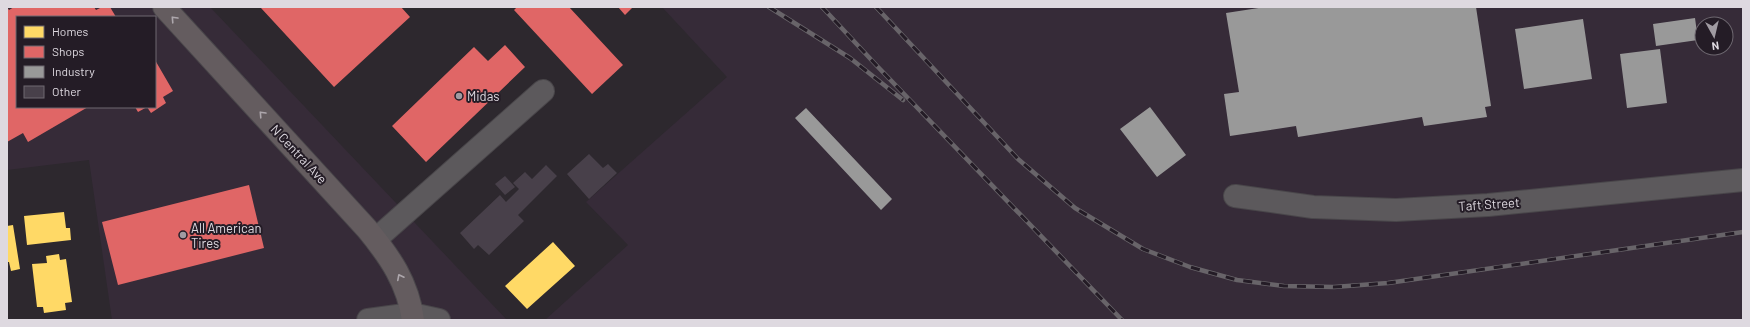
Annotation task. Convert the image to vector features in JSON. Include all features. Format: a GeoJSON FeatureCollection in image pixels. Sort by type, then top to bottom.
{"type":"FeatureCollection","features":[{"type":"Feature","properties":{"kind":"main road","name":"N Central Ave"},"geometry":{"type":"LineString","coordinates":[[164,7],[376,239],[388,255],[403,283],[413,317]]}},
{"type":"Feature","properties":{"kind":"street"},"geometry":{"type":"LineString","coordinates":[[376,239],[543,91]]}},
{"type":"Feature","properties":{"kind":"street","name":"Taft Street"},"geometry":{"type":"LineString","coordinates":[[1235,196],[1313,207],[1396,210],[1488,205],[1743,180]]}},
{"type":"Feature","properties":{"kind":"street"},"geometry":{"type":"LineString","coordinates":[[368,320],[413,317],[438,320]]}},
{"type":"Feature","properties":{"kind":"shaded area"},"geometry":{"type":"Polygon","coordinates":[[[7,7],[210,7],[507,320],[112,320],[89,160],[7,170],[7,7]]]}},
{"type":"Feature","properties":{"kind":"shaded area"},"geometry":{"type":"Polygon","coordinates":[[[662,7],[1743,7],[1743,320],[545,320],[628,245],[586,202],[727,77],[662,7]]]}},
{"type":"Feature","properties":{"kind":"building: Homes"},"geometry":{"type":"Polygon","coordinates":[[[64,212],[66,228],[70,228],[71,240],[27,245],[24,216],[64,212]]]}},
{"type":"Feature","properties":{"kind":"building: Homes"},"geometry":{"type":"Polygon","coordinates":[[[13,225],[20,269],[11,271],[9,262],[7,262],[7,226],[13,225]]]}},
{"type":"Feature","properties":{"kind":"building: Homes"},"geometry":{"type":"Polygon","coordinates":[[[553,242],[575,266],[527,309],[505,286],[553,242]]]}},
{"type":"Feature","properties":{"kind":"building: Homes"},"geometry":{"type":"Polygon","coordinates":[[[59,254],[60,260],[66,259],[72,302],[65,303],[66,310],[44,313],[43,307],[37,307],[32,264],[47,263],[46,256],[59,254]]]}},
{"type":"Feature","properties":{"kind":"building: Shops"},"geometry":{"type":"Polygon","coordinates":[[[7,7],[9,10],[14,7],[94,7],[96,10],[102,7],[110,7],[115,16],[16,16],[16,108],[86,108],[28,142],[23,133],[7,142],[7,7]]]}},
{"type":"Feature","properties":{"kind":"building: Shops"},"geometry":{"type":"Polygon","coordinates":[[[401,7],[410,17],[334,87],[261,8],[401,7]]]}},
{"type":"Feature","properties":{"kind":"building: Shops"},"geometry":{"type":"Polygon","coordinates":[[[517,7],[569,7],[623,65],[592,94],[514,10],[517,7]]]}},
{"type":"Feature","properties":{"kind":"building: Shops"},"geometry":{"type":"Polygon","coordinates":[[[618,7],[633,7],[625,15],[618,7]]]}},
{"type":"Feature","properties":{"kind":"building: Shops","name":"Midas"},"geometry":{"type":"Polygon","coordinates":[[[505,45],[525,67],[426,162],[392,126],[474,47],[488,61],[505,45]]]}},
{"type":"Feature","properties":{"kind":"building: Shops"},"geometry":{"type":"Polygon","coordinates":[[[156,62],[173,91],[163,97],[166,103],[151,113],[148,108],[156,108],[156,62]]]}},
{"type":"Feature","properties":{"kind":"building: Shops"},"geometry":{"type":"Polygon","coordinates":[[[136,108],[145,108],[138,112],[136,108]]]}},
{"type":"Feature","properties":{"kind":"building: Shops","name":"All American Tires"},"geometry":{"type":"Polygon","coordinates":[[[249,185],[264,248],[118,285],[102,222],[249,185]]]}},
{"type":"Feature","properties":{"kind":"building: Industry"},"geometry":{"type":"Polygon","coordinates":[[[1265,7],[1476,7],[1491,106],[1485,107],[1487,117],[1424,126],[1422,117],[1298,137],[1296,126],[1230,136],[1224,94],[1239,92],[1226,13],[1265,7]]]}},
{"type":"Feature","properties":{"kind":"building: Industry"},"geometry":{"type":"Polygon","coordinates":[[[1694,18],[1694,41],[1656,46],[1653,24],[1694,18]]]}},
{"type":"Feature","properties":{"kind":"building: Industry"},"geometry":{"type":"Polygon","coordinates":[[[1583,19],[1592,79],[1524,89],[1515,29],[1583,19]]]}},
{"type":"Feature","properties":{"kind":"building: Industry"},"geometry":{"type":"Polygon","coordinates":[[[1660,49],[1667,103],[1627,108],[1620,54],[1660,49]]]}},
{"type":"Feature","properties":{"kind":"building: Industry"},"geometry":{"type":"Polygon","coordinates":[[[1150,107],[1186,155],[1157,177],[1120,129],[1150,107]]]}},
{"type":"Feature","properties":{"kind":"building: Industry"},"geometry":{"type":"Polygon","coordinates":[[[806,108],[892,199],[881,210],[795,118],[806,108]]]}},
{"type":"Feature","properties":{"kind":"building: Other"},"geometry":{"type":"Polygon","coordinates":[[[589,154],[603,168],[608,164],[617,173],[589,199],[567,174],[589,154]]]}},
{"type":"Feature","properties":{"kind":"building: Other"},"geometry":{"type":"Polygon","coordinates":[[[546,165],[557,176],[518,215],[524,221],[489,255],[478,245],[474,249],[460,233],[500,195],[506,202],[519,189],[513,183],[525,172],[532,179],[546,165]]]}},
{"type":"Feature","properties":{"kind":"building: Other"},"geometry":{"type":"Polygon","coordinates":[[[505,176],[515,187],[505,195],[495,184],[505,176]]]}},
{"type":"Feature","properties":{"kind":"railway"},"geometry":{"type":"LineString","coordinates":[[769,7],[850,58],[903,100]]}},
{"type":"Feature","properties":{"kind":"railway"},"geometry":{"type":"LineString","coordinates":[[822,7],[1122,320]]}},
{"type":"Feature","properties":{"kind":"railway"},"geometry":{"type":"LineString","coordinates":[[876,7],[1018,159],[1075,208],[1143,249],[1190,267],[1237,280],[1284,286],[1334,287],[1388,283],[1743,232]]}},
{"type":"Feature","properties":{"kind":"place","name":"Midas"},"geometry":{"type":"Point","coordinates":[459,96]}},
{"type":"Feature","properties":{"kind":"place","name":"All American Tires"},"geometry":{"type":"Point","coordinates":[183,235]}}]}
